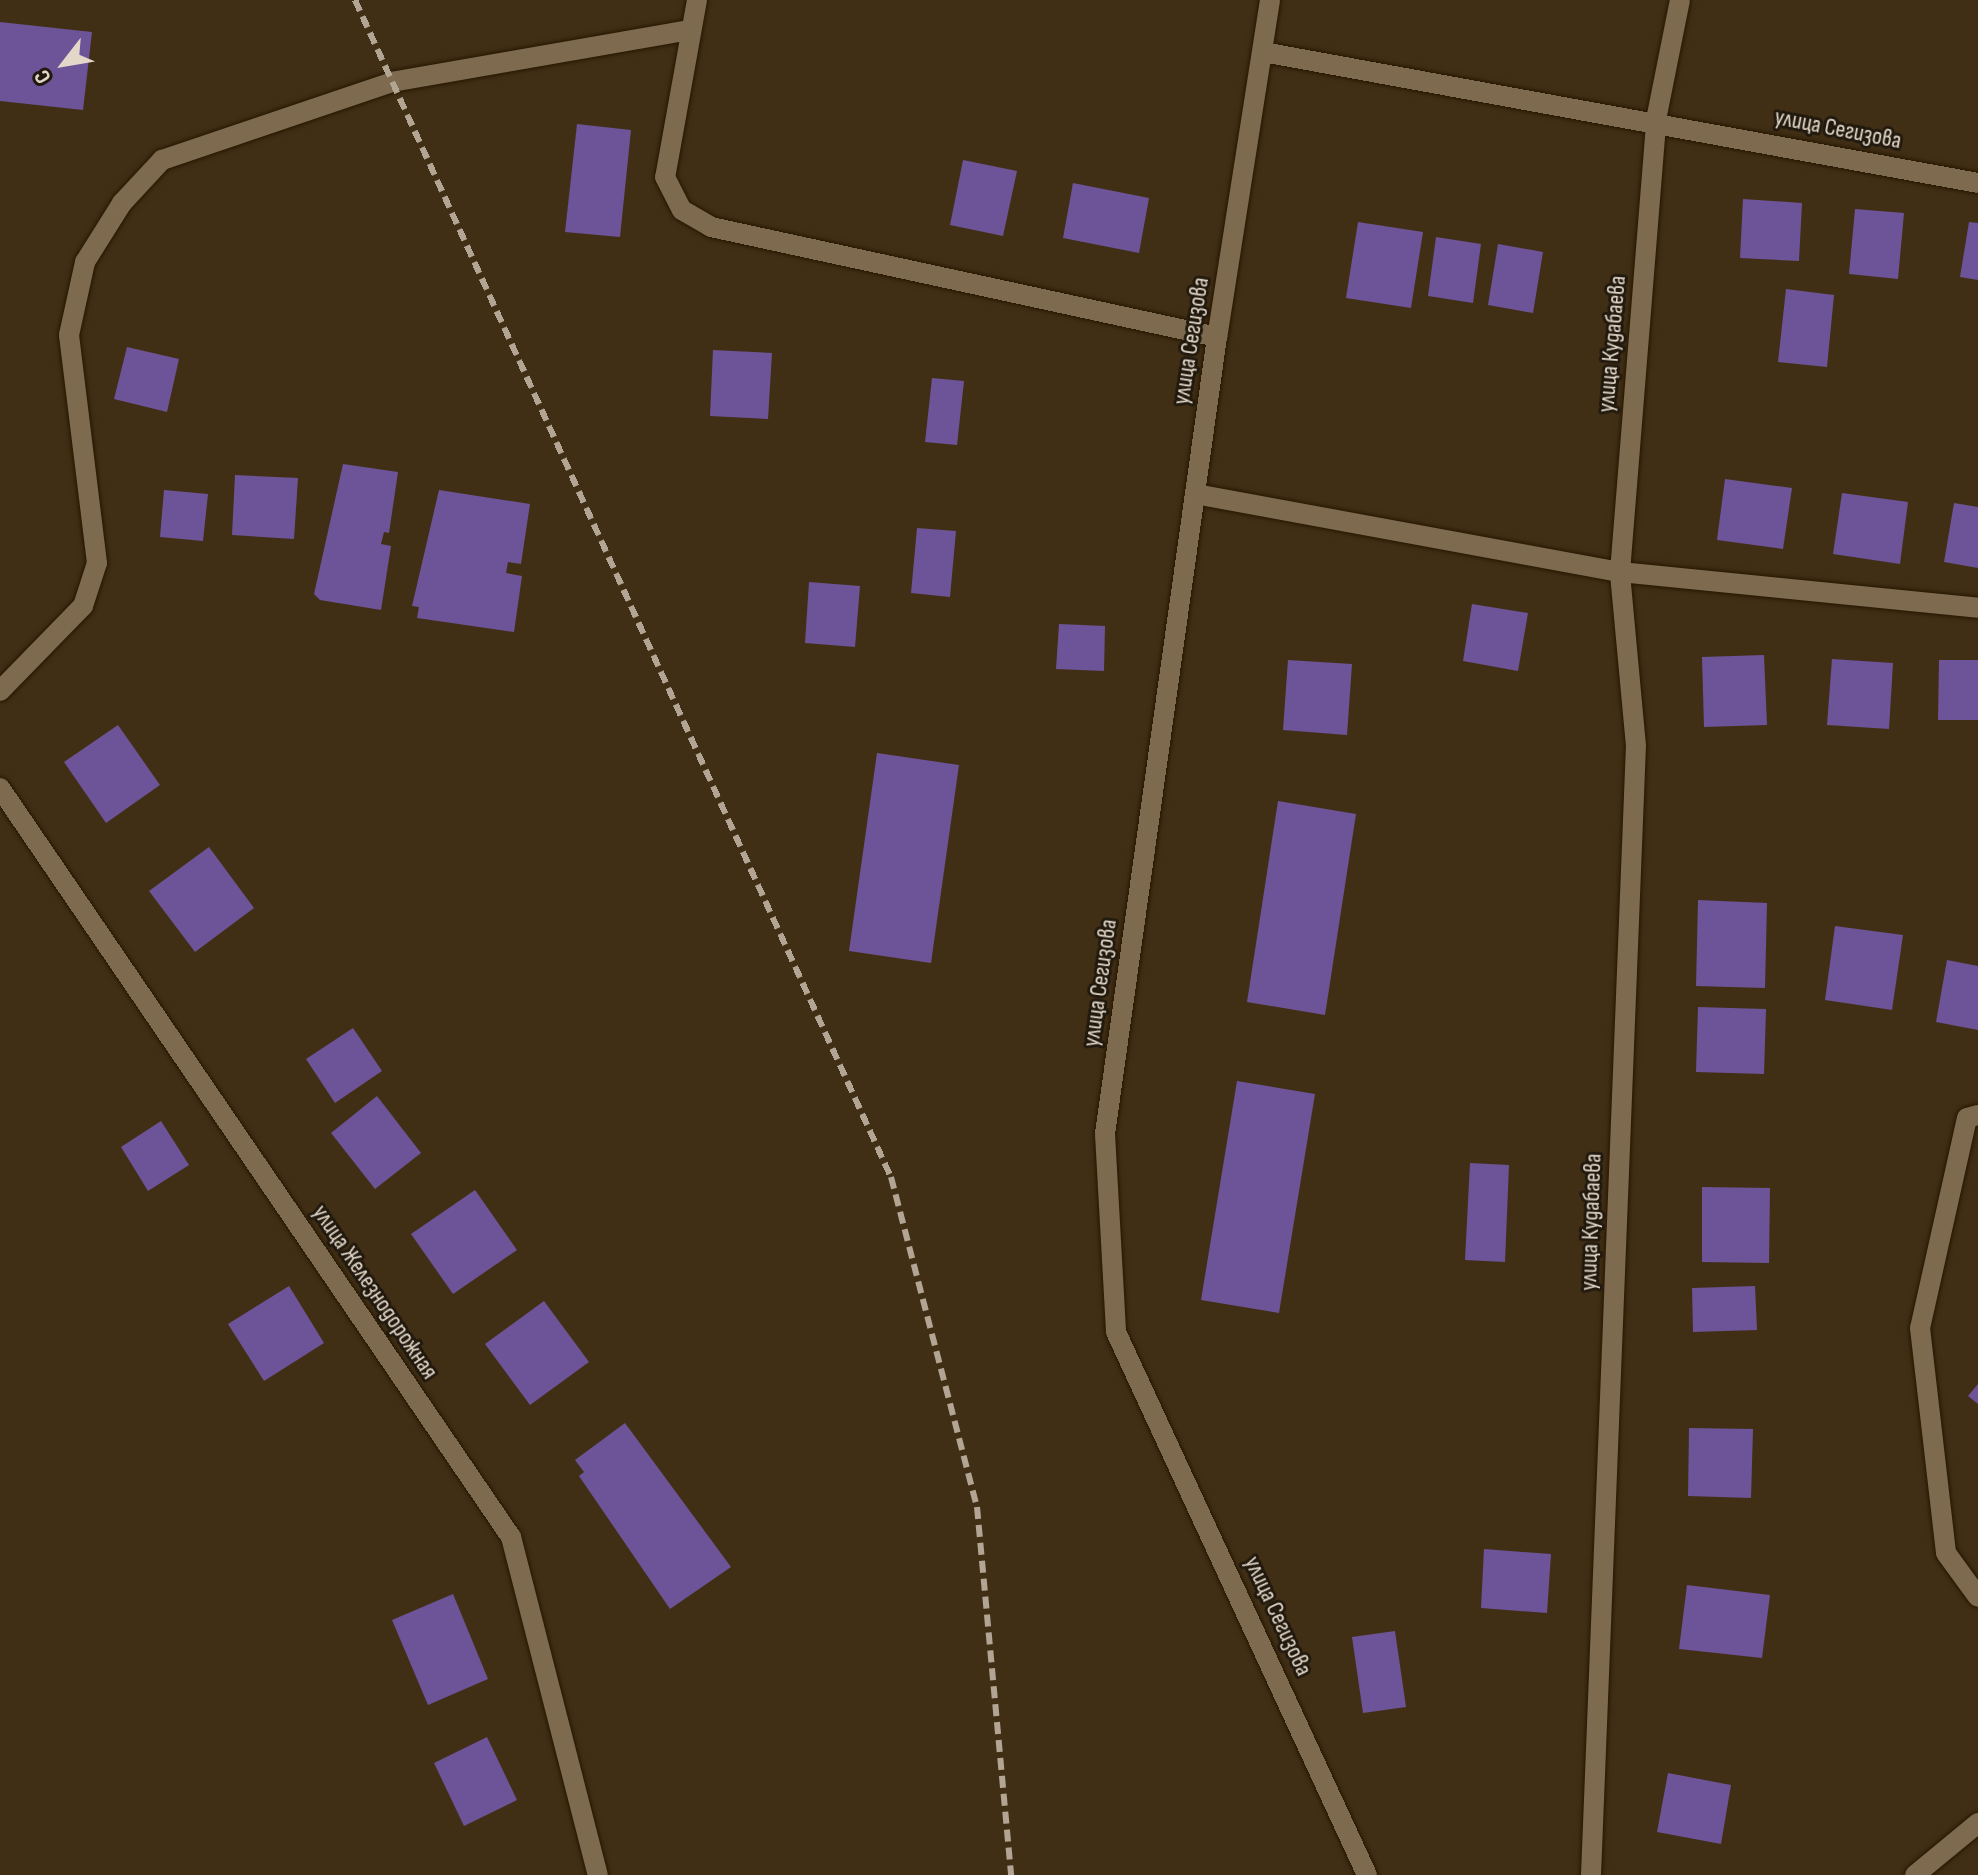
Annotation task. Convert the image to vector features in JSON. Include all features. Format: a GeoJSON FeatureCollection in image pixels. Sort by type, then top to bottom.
{"type":"FeatureCollection","features":[{"type":"Feature","properties":{"kind":"street"},"geometry":{"type":"LineString","coordinates":[[697,0],[665,177],[682,210],[701,222],[1217,337]]}},
{"type":"Feature","properties":{"kind":"street","name":"улица Сегизова"},"geometry":{"type":"LineString","coordinates":[[1270,0],[1217,337],[1105,1134],[1116,1332],[1367,1875]]}},
{"type":"Feature","properties":{"kind":"street","name":"улица Кудабаева"},"geometry":{"type":"LineString","coordinates":[[1591,1875],[1636,746],[1620,572],[1656,120],[1680,0]]}},
{"type":"Feature","properties":{"kind":"street"},"geometry":{"type":"LineString","coordinates":[[0,691],[83,606],[97,563],[69,335],[85,262],[122,203],[162,160],[392,82],[691,30]]}},
{"type":"Feature","properties":{"kind":"street","name":"улица Сегизова"},"geometry":{"type":"LineString","coordinates":[[1263,52],[1656,120],[1978,183]]}},
{"type":"Feature","properties":{"kind":"street"},"geometry":{"type":"LineString","coordinates":[[1195,494],[1620,572],[1978,608]]}},
{"type":"Feature","properties":{"kind":"street","name":"улица Железнодорожная"},"geometry":{"type":"LineString","coordinates":[[0,788],[511,1537],[598,1875]]}},
{"type":"Feature","properties":{"kind":"street"},"geometry":{"type":"LineString","coordinates":[[1978,1115],[1967,1118],[1920,1328],[1946,1553],[1978,1597]]}},
{"type":"Feature","properties":{"kind":"street"},"geometry":{"type":"LineString","coordinates":[[1915,1875],[1978,1823]]}},
{"type":"Feature","properties":{"kind":"building"},"geometry":{"type":"Polygon","coordinates":[[[0,22],[92,32],[83,110],[0,101],[0,22]]]}},
{"type":"Feature","properties":{"kind":"building"},"geometry":{"type":"Polygon","coordinates":[[[577,124],[631,130],[620,237],[565,232],[577,124]]]}},
{"type":"Feature","properties":{"kind":"building"},"geometry":{"type":"Polygon","coordinates":[[[963,160],[1017,171],[1003,236],[950,225],[963,160]]]}},
{"type":"Feature","properties":{"kind":"building"},"geometry":{"type":"Polygon","coordinates":[[[1073,183],[1149,198],[1139,253],[1063,238],[1073,183]]]}},
{"type":"Feature","properties":{"kind":"building"},"geometry":{"type":"Polygon","coordinates":[[[1743,199],[1802,203],[1799,261],[1740,258],[1743,199]]]}},
{"type":"Feature","properties":{"kind":"building"},"geometry":{"type":"Polygon","coordinates":[[[1855,209],[1904,213],[1898,279],[1849,274],[1855,209]]]}},
{"type":"Feature","properties":{"kind":"building"},"geometry":{"type":"Polygon","coordinates":[[[1358,222],[1423,232],[1411,308],[1346,298],[1358,222]]]}},
{"type":"Feature","properties":{"kind":"building"},"geometry":{"type":"Polygon","coordinates":[[[1969,222],[1978,223],[1978,280],[1960,277],[1969,222]]]}},
{"type":"Feature","properties":{"kind":"building"},"geometry":{"type":"Polygon","coordinates":[[[1436,237],[1481,244],[1473,303],[1428,296],[1436,237]]]}},
{"type":"Feature","properties":{"kind":"building"},"geometry":{"type":"Polygon","coordinates":[[[1498,244],[1543,252],[1533,313],[1488,305],[1498,244]]]}},
{"type":"Feature","properties":{"kind":"building"},"geometry":{"type":"Polygon","coordinates":[[[1786,289],[1834,295],[1827,367],[1778,362],[1786,289]]]}},
{"type":"Feature","properties":{"kind":"building"},"geometry":{"type":"Polygon","coordinates":[[[127,347],[179,359],[167,412],[114,399],[127,347]]]}},
{"type":"Feature","properties":{"kind":"building"},"geometry":{"type":"Polygon","coordinates":[[[713,350],[772,353],[768,419],[710,416],[713,350]]]}},
{"type":"Feature","properties":{"kind":"building"},"geometry":{"type":"Polygon","coordinates":[[[932,378],[964,381],[957,445],[925,442],[932,378]]]}},
{"type":"Feature","properties":{"kind":"building"},"geometry":{"type":"Polygon","coordinates":[[[343,464],[398,472],[389,533],[384,532],[381,544],[391,546],[381,610],[320,600],[314,594],[343,464]]]}},
{"type":"Feature","properties":{"kind":"building"},"geometry":{"type":"Polygon","coordinates":[[[235,475],[298,478],[294,539],[232,535],[235,475]]]}},
{"type":"Feature","properties":{"kind":"building"},"geometry":{"type":"Polygon","coordinates":[[[1725,479],[1792,488],[1783,549],[1717,540],[1725,479]]]}},
{"type":"Feature","properties":{"kind":"building"},"geometry":{"type":"Polygon","coordinates":[[[164,490],[208,494],[203,541],[160,537],[164,490]]]}},
{"type":"Feature","properties":{"kind":"building"},"geometry":{"type":"Polygon","coordinates":[[[439,490],[530,504],[521,564],[508,562],[506,573],[522,576],[514,632],[417,618],[419,607],[412,606],[439,490]]]}},
{"type":"Feature","properties":{"kind":"building"},"geometry":{"type":"Polygon","coordinates":[[[1842,493],[1908,502],[1900,564],[1833,554],[1842,493]]]}},
{"type":"Feature","properties":{"kind":"building"},"geometry":{"type":"Polygon","coordinates":[[[1954,503],[1978,507],[1978,568],[1944,562],[1954,503]]]}},
{"type":"Feature","properties":{"kind":"building"},"geometry":{"type":"Polygon","coordinates":[[[917,528],[956,531],[950,597],[911,593],[917,528]]]}},
{"type":"Feature","properties":{"kind":"building"},"geometry":{"type":"Polygon","coordinates":[[[809,582],[860,586],[855,647],[805,643],[809,582]]]}},
{"type":"Feature","properties":{"kind":"building"},"geometry":{"type":"Polygon","coordinates":[[[1472,604],[1528,613],[1518,671],[1463,661],[1472,604]]]}},
{"type":"Feature","properties":{"kind":"building"},"geometry":{"type":"Polygon","coordinates":[[[1059,624],[1105,626],[1104,671],[1056,669],[1059,624]]]}},
{"type":"Feature","properties":{"kind":"building"},"geometry":{"type":"Polygon","coordinates":[[[1764,655],[1767,725],[1704,727],[1702,657],[1764,655]]]}},
{"type":"Feature","properties":{"kind":"building"},"geometry":{"type":"Polygon","coordinates":[[[1832,659],[1893,663],[1889,729],[1827,725],[1832,659]]]}},
{"type":"Feature","properties":{"kind":"building"},"geometry":{"type":"Polygon","coordinates":[[[1288,660],[1352,664],[1347,735],[1283,730],[1288,660]]]}},
{"type":"Feature","properties":{"kind":"building"},"geometry":{"type":"Polygon","coordinates":[[[1939,660],[1978,660],[1978,720],[1938,720],[1939,660]]]}},
{"type":"Feature","properties":{"kind":"building"},"geometry":{"type":"Polygon","coordinates":[[[118,725],[160,785],[106,823],[64,762],[118,725]]]}},
{"type":"Feature","properties":{"kind":"building"},"geometry":{"type":"Polygon","coordinates":[[[877,753],[959,765],[931,963],[849,951],[877,753]]]}},
{"type":"Feature","properties":{"kind":"building"},"geometry":{"type":"Polygon","coordinates":[[[1278,801],[1356,814],[1325,1015],[1247,1002],[1278,801]]]}},
{"type":"Feature","properties":{"kind":"building"},"geometry":{"type":"Polygon","coordinates":[[[209,847],[254,908],[195,952],[149,891],[209,847]]]}},
{"type":"Feature","properties":{"kind":"building"},"geometry":{"type":"Polygon","coordinates":[[[1698,900],[1767,903],[1765,988],[1696,986],[1698,900]]]}},
{"type":"Feature","properties":{"kind":"building"},"geometry":{"type":"Polygon","coordinates":[[[1835,926],[1903,935],[1892,1010],[1825,1000],[1835,926]]]}},
{"type":"Feature","properties":{"kind":"building"},"geometry":{"type":"Polygon","coordinates":[[[1947,960],[1978,966],[1978,1030],[1936,1022],[1947,960]]]}},
{"type":"Feature","properties":{"kind":"building"},"geometry":{"type":"Polygon","coordinates":[[[1698,1007],[1766,1009],[1764,1074],[1696,1072],[1698,1007]]]}},
{"type":"Feature","properties":{"kind":"building"},"geometry":{"type":"Polygon","coordinates":[[[353,1028],[382,1071],[335,1103],[306,1059],[353,1028]]]}},
{"type":"Feature","properties":{"kind":"building"},"geometry":{"type":"Polygon","coordinates":[[[1237,1081],[1315,1094],[1279,1313],[1201,1300],[1237,1081]]]}},
{"type":"Feature","properties":{"kind":"building"},"geometry":{"type":"Polygon","coordinates":[[[377,1096],[421,1153],[375,1189],[331,1133],[377,1096]]]}},
{"type":"Feature","properties":{"kind":"building"},"geometry":{"type":"Polygon","coordinates":[[[161,1121],[189,1165],[148,1191],[121,1147],[161,1121]]]}},
{"type":"Feature","properties":{"kind":"building"},"geometry":{"type":"Polygon","coordinates":[[[1470,1163],[1509,1165],[1505,1262],[1465,1260],[1470,1163]]]}},
{"type":"Feature","properties":{"kind":"building"},"geometry":{"type":"Polygon","coordinates":[[[1702,1187],[1770,1188],[1769,1263],[1702,1262],[1702,1187]]]}},
{"type":"Feature","properties":{"kind":"building"},"geometry":{"type":"Polygon","coordinates":[[[475,1190],[517,1250],[453,1294],[411,1234],[475,1190]]]}},
{"type":"Feature","properties":{"kind":"building"},"geometry":{"type":"Polygon","coordinates":[[[289,1286],[324,1343],[264,1381],[228,1324],[289,1286]]]}},
{"type":"Feature","properties":{"kind":"building"},"geometry":{"type":"Polygon","coordinates":[[[1755,1286],[1757,1330],[1693,1332],[1692,1288],[1755,1286]]]}},
{"type":"Feature","properties":{"kind":"building"},"geometry":{"type":"Polygon","coordinates":[[[544,1301],[589,1362],[530,1405],[485,1344],[544,1301]]]}},
{"type":"Feature","properties":{"kind":"building"},"geometry":{"type":"Polygon","coordinates":[[[1978,1384],[1978,1404],[1968,1396],[1978,1384]]]}},
{"type":"Feature","properties":{"kind":"building"},"geometry":{"type":"Polygon","coordinates":[[[625,1423],[731,1567],[670,1609],[579,1476],[584,1472],[575,1460],[625,1423]]]}},
{"type":"Feature","properties":{"kind":"building"},"geometry":{"type":"Polygon","coordinates":[[[1689,1428],[1753,1429],[1751,1498],[1688,1496],[1689,1428]]]}},
{"type":"Feature","properties":{"kind":"building"},"geometry":{"type":"Polygon","coordinates":[[[1484,1549],[1551,1554],[1547,1613],[1481,1608],[1484,1549]]]}},
{"type":"Feature","properties":{"kind":"building"},"geometry":{"type":"Polygon","coordinates":[[[1687,1585],[1770,1595],[1762,1658],[1679,1649],[1687,1585]]]}},
{"type":"Feature","properties":{"kind":"building"},"geometry":{"type":"Polygon","coordinates":[[[453,1594],[488,1679],[428,1705],[392,1620],[453,1594]]]}},
{"type":"Feature","properties":{"kind":"building"},"geometry":{"type":"Polygon","coordinates":[[[1395,1631],[1406,1707],[1363,1713],[1352,1637],[1395,1631]]]}},
{"type":"Feature","properties":{"kind":"building"},"geometry":{"type":"Polygon","coordinates":[[[487,1737],[517,1800],[464,1826],[434,1763],[487,1737]]]}},
{"type":"Feature","properties":{"kind":"building"},"geometry":{"type":"Polygon","coordinates":[[[1668,1773],[1731,1785],[1721,1844],[1657,1832],[1668,1773]]]}},
{"type":"Feature","properties":{"kind":"railway"},"geometry":{"type":"LineString","coordinates":[[355,0],[891,1177],[977,1507],[1011,1875]]}}]}
